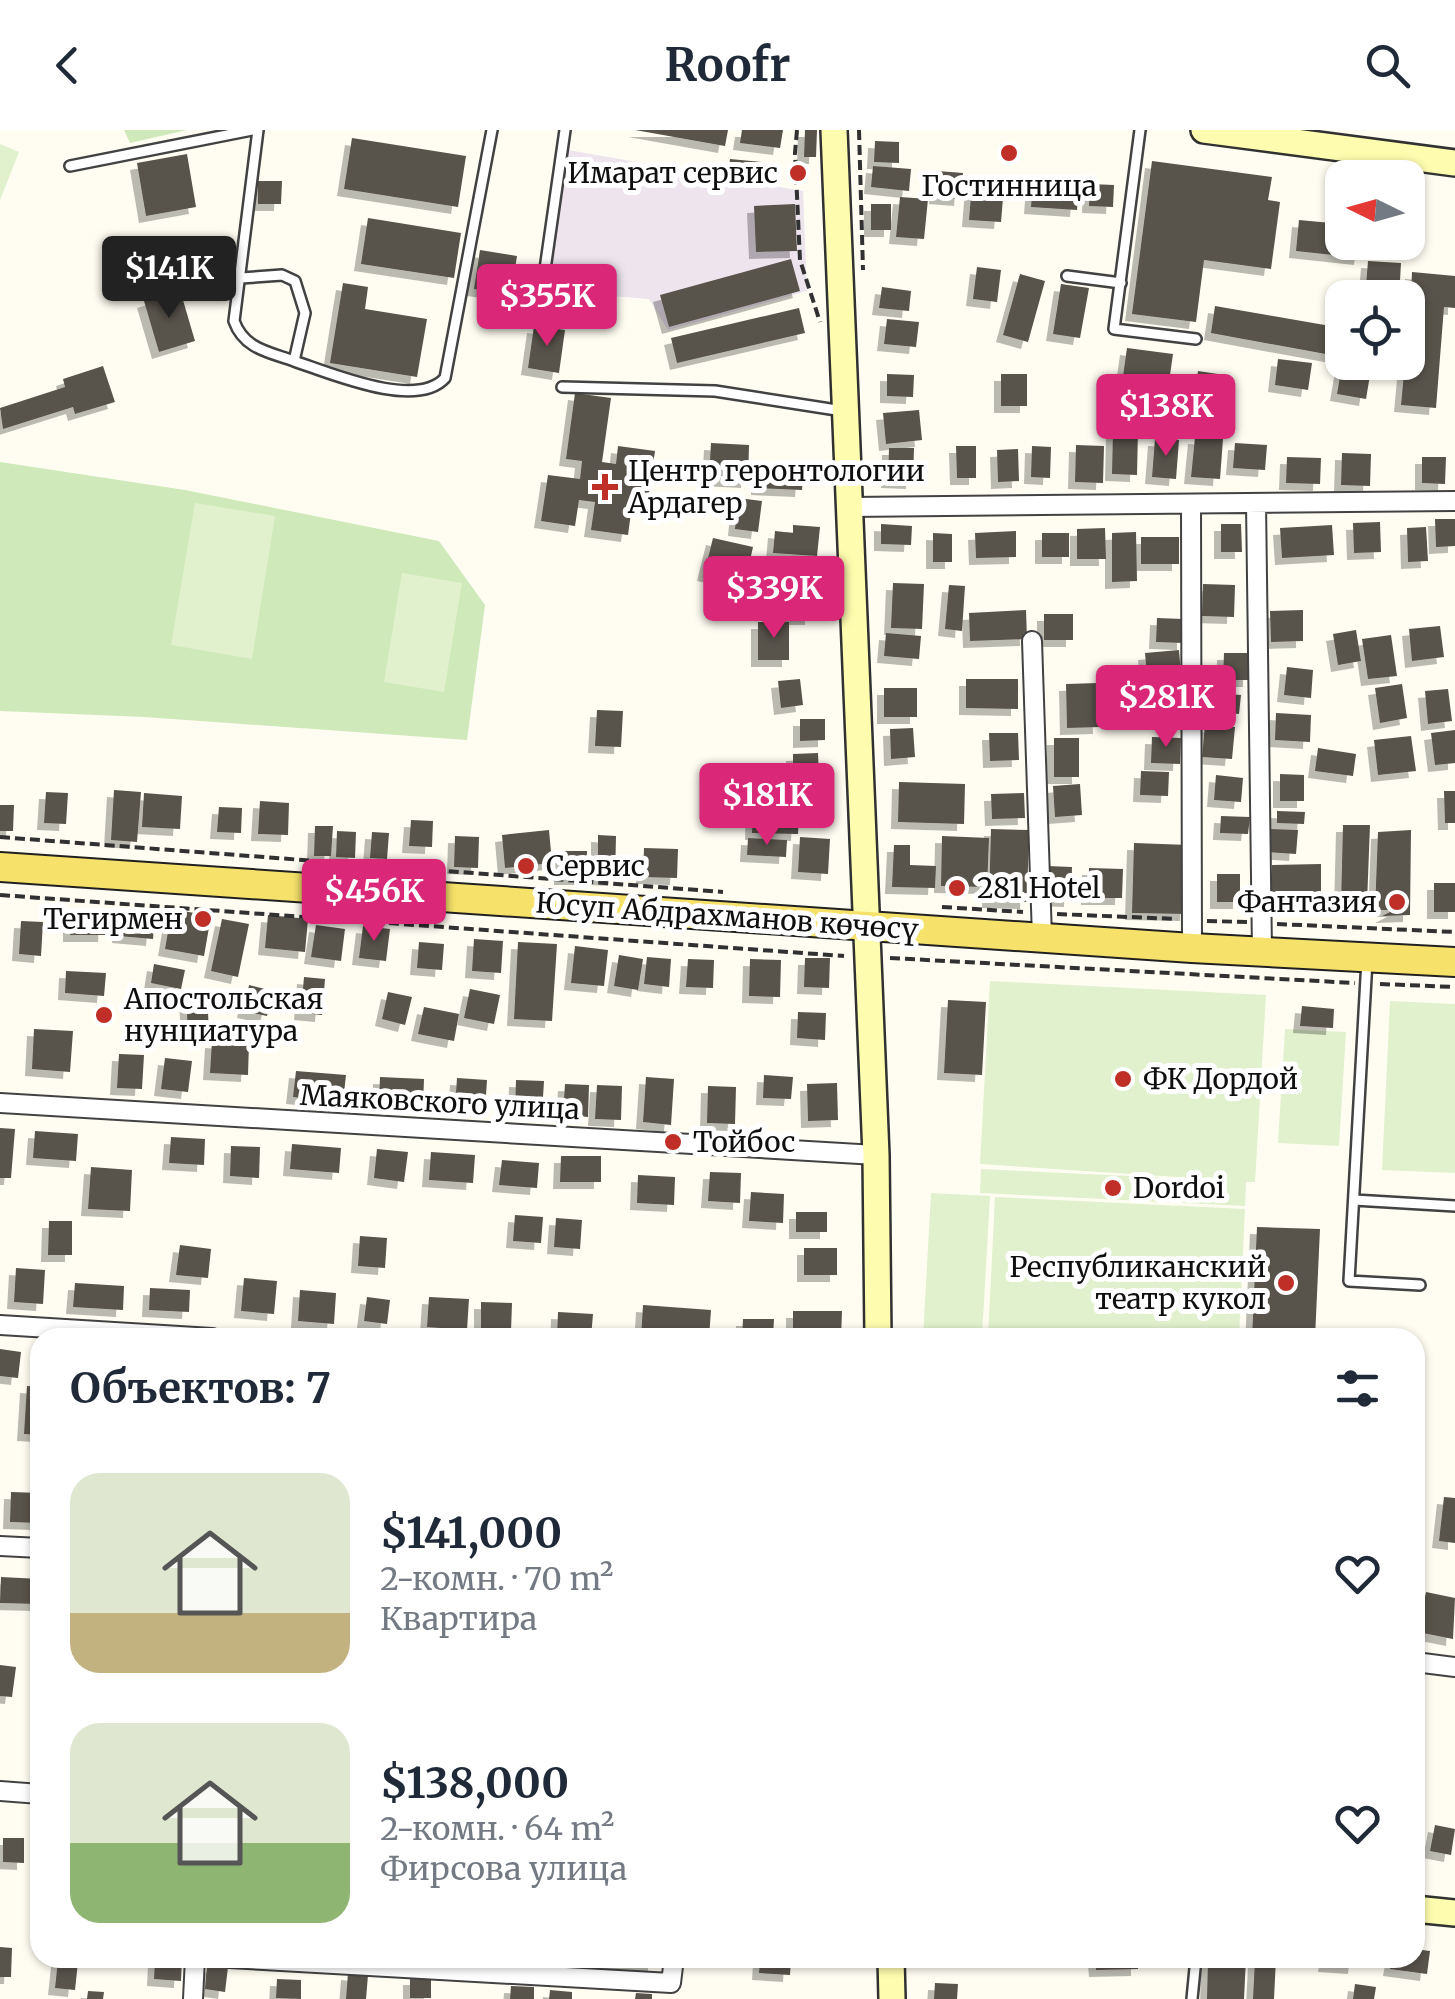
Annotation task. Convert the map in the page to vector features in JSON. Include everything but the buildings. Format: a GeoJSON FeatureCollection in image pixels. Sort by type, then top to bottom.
{"type":"FeatureCollection","features":[{"type":"Feature","properties":{"kind":"main road","name":"Юсуп Абдрахманов көчөсү"},"geometry":{"type":"LineString","coordinates":[[0,867],[866,926],[1042,925],[1262,937],[1366,970],[1455,962]]}},
{"type":"Feature","properties":{"kind":"street"},"geometry":{"type":"LineString","coordinates":[[834,130],[876,1155],[878,1328]]}},
{"type":"Feature","properties":{"kind":"street"},"geometry":{"type":"LineString","coordinates":[[1204,130],[1455,164]]}},
{"type":"Feature","properties":{"kind":"street"},"geometry":{"type":"LineString","coordinates":[[850,507],[1455,501]]}},
{"type":"Feature","properties":{"kind":"street"},"geometry":{"type":"LineString","coordinates":[[1256,503],[1262,937]]}},
{"type":"Feature","properties":{"kind":"street"},"geometry":{"type":"LineString","coordinates":[[1191,504],[1192,934]]}},
{"type":"Feature","properties":{"kind":"street"},"geometry":{"type":"LineString","coordinates":[[1032,641],[1042,925]]}},
{"type":"Feature","properties":{"kind":"street","name":"Маяковского улица"},"geometry":{"type":"LineString","coordinates":[[0,1103],[876,1155]]}},
{"type":"Feature","properties":{"kind":"street"},"geometry":{"type":"LineString","coordinates":[[0,1325],[49,1328]]}},
{"type":"Feature","properties":{"kind":"street"},"geometry":{"type":"LineString","coordinates":[[0,1546],[30,1548]]}},
{"type":"Feature","properties":{"kind":"street"},"geometry":{"type":"LineString","coordinates":[[1425,1663],[1455,1667]]}},
{"type":"Feature","properties":{"kind":"street"},"geometry":{"type":"LineString","coordinates":[[0,1791],[30,1793]]}},
{"type":"Feature","properties":{"kind":"street"},"geometry":{"type":"LineString","coordinates":[[1425,1910],[1455,1914]]}},
{"type":"Feature","properties":{"kind":"street"},"geometry":{"type":"LineString","coordinates":[[193,1999],[195,1968]]}},
{"type":"Feature","properties":{"kind":"street"},"geometry":{"type":"LineString","coordinates":[[406,1968],[671,1983],[673,1968]]}},
{"type":"Feature","properties":{"kind":"street"},"geometry":{"type":"LineString","coordinates":[[891,1968],[892,1999]]}},
{"type":"Feature","properties":{"kind":"lane"},"geometry":{"type":"LineString","coordinates":[[70,166],[255,130],[234,321],[239,335],[252,346],[358,383],[414,392],[437,387],[445,378],[492,130]]}},
{"type":"Feature","properties":{"kind":"lane"},"geometry":{"type":"LineString","coordinates":[[539,312],[565,130]]}},
{"type":"Feature","properties":{"kind":"lane"},"geometry":{"type":"LineString","coordinates":[[1140,130],[1114,328],[1196,339]]}},
{"type":"Feature","properties":{"kind":"lane"},"geometry":{"type":"LineString","coordinates":[[241,278],[282,275],[295,281],[306,313],[294,361]]}},
{"type":"Feature","properties":{"kind":"lane"},"geometry":{"type":"LineString","coordinates":[[1067,276],[1120,283]]}},
{"type":"Feature","properties":{"kind":"lane"},"geometry":{"type":"LineString","coordinates":[[562,387],[716,391],[846,411]]}},
{"type":"Feature","properties":{"kind":"lane"},"geometry":{"type":"LineString","coordinates":[[1366,970],[1349,1281],[1420,1285]]}},
{"type":"Feature","properties":{"kind":"lane"},"geometry":{"type":"LineString","coordinates":[[1354,1200],[1455,1206]]}},
{"type":"Feature","properties":{"kind":"lane"},"geometry":{"type":"LineString","coordinates":[[1192,1999],[1195,1968]]}},
{"type":"Feature","properties":{"kind":"path"},"geometry":{"type":"LineString","coordinates":[[797,130],[794,154],[800,260],[821,326]]}},
{"type":"Feature","properties":{"kind":"path"},"geometry":{"type":"LineString","coordinates":[[0,837],[725,892]]}},
{"type":"Feature","properties":{"kind":"path"},"geometry":{"type":"LineString","coordinates":[[0,895],[844,956]]}},
{"type":"Feature","properties":{"kind":"path"},"geometry":{"type":"LineString","coordinates":[[925,906],[1042,925],[1192,934],[1262,937],[1455,932]]}},
{"type":"Feature","properties":{"kind":"path"},"geometry":{"type":"LineString","coordinates":[[888,958],[1366,970],[1455,986]]}},
{"type":"Feature","properties":{"kind":"shaded area"},"geometry":{"type":"Polygon","coordinates":[[[568,150],[803,191],[807,291],[668,330],[649,299],[546,291],[568,150]]]}},
{"type":"Feature","properties":{"kind":"green space"},"geometry":{"type":"Polygon","coordinates":[[[124,130],[187,130],[130,143],[124,130]]]}},
{"type":"Feature","properties":{"kind":"green space"},"geometry":{"type":"Polygon","coordinates":[[[0,144],[19,152],[0,200],[0,144]]]}},
{"type":"Feature","properties":{"kind":"green space"},"geometry":{"type":"Polygon","coordinates":[[[0,462],[185,490],[439,541],[485,605],[467,740],[0,711],[0,462]]]}},
{"type":"Feature","properties":{"kind":"green space"},"geometry":{"type":"Polygon","coordinates":[[[195,503],[275,516],[252,659],[171,645],[195,503]]]}},
{"type":"Feature","properties":{"kind":"green space"},"geometry":{"type":"Polygon","coordinates":[[[402,573],[462,583],[444,692],[384,682],[402,573]]]}},
{"type":"Feature","properties":{"kind":"green space","name":"ФК Дордой"},"geometry":{"type":"Polygon","coordinates":[[[990,981],[1266,995],[1255,1182],[1246,1182],[1245,1206],[980,1193],[981,1169],[1237,1181],[980,1164],[990,981]]]}},
{"type":"Feature","properties":{"kind":"green space"},"geometry":{"type":"Polygon","coordinates":[[[1390,1001],[1455,1004],[1455,1173],[1382,1170],[1390,1001]]]}},
{"type":"Feature","properties":{"kind":"green space"},"geometry":{"type":"Polygon","coordinates":[[[1285,1029],[1346,1032],[1339,1146],[1278,1143],[1285,1029]]]}},
{"type":"Feature","properties":{"kind":"green space"},"geometry":{"type":"Polygon","coordinates":[[[931,1193],[990,1196],[983,1328],[924,1328],[931,1193]]]}},
{"type":"Feature","properties":{"kind":"green space"},"geometry":{"type":"Polygon","coordinates":[[[995,1197],[1245,1209],[1239,1328],[988,1328],[995,1197]]]}},
{"type":"Feature","properties":{"kind":"place","name":"Гостинница"},"geometry":{"type":"Point","coordinates":[1009,153]}},
{"type":"Feature","properties":{"kind":"place","name":"Имарат сервис"},"geometry":{"type":"Point","coordinates":[798,173]}},
{"type":"Feature","properties":{"kind":"place","name":"Центр геронтологии Ардагер"},"geometry":{"type":"Point","coordinates":[605,487]}},
{"type":"Feature","properties":{"kind":"place","name":"Сервис"},"geometry":{"type":"Point","coordinates":[526,866]}},
{"type":"Feature","properties":{"kind":"place","name":"281 Hotel"},"geometry":{"type":"Point","coordinates":[957,888]}},
{"type":"Feature","properties":{"kind":"place","name":"Фантазия"},"geometry":{"type":"Point","coordinates":[1397,902]}},
{"type":"Feature","properties":{"kind":"place","name":"Тегирмен"},"geometry":{"type":"Point","coordinates":[203,919]}},
{"type":"Feature","properties":{"kind":"place","name":"Апостольская нунциатура"},"geometry":{"type":"Point","coordinates":[104,1015]}},
{"type":"Feature","properties":{"kind":"place","name":"ФК Дордой"},"geometry":{"type":"Point","coordinates":[1123,1079]}},
{"type":"Feature","properties":{"kind":"place","name":"Тойбос"},"geometry":{"type":"Point","coordinates":[673,1142]}},
{"type":"Feature","properties":{"kind":"place","name":"Dordoi"},"geometry":{"type":"Point","coordinates":[1113,1188]}},
{"type":"Feature","properties":{"kind":"place","name":"Республиканский театр кукол"},"geometry":{"type":"Point","coordinates":[1286,1283]}}]}
